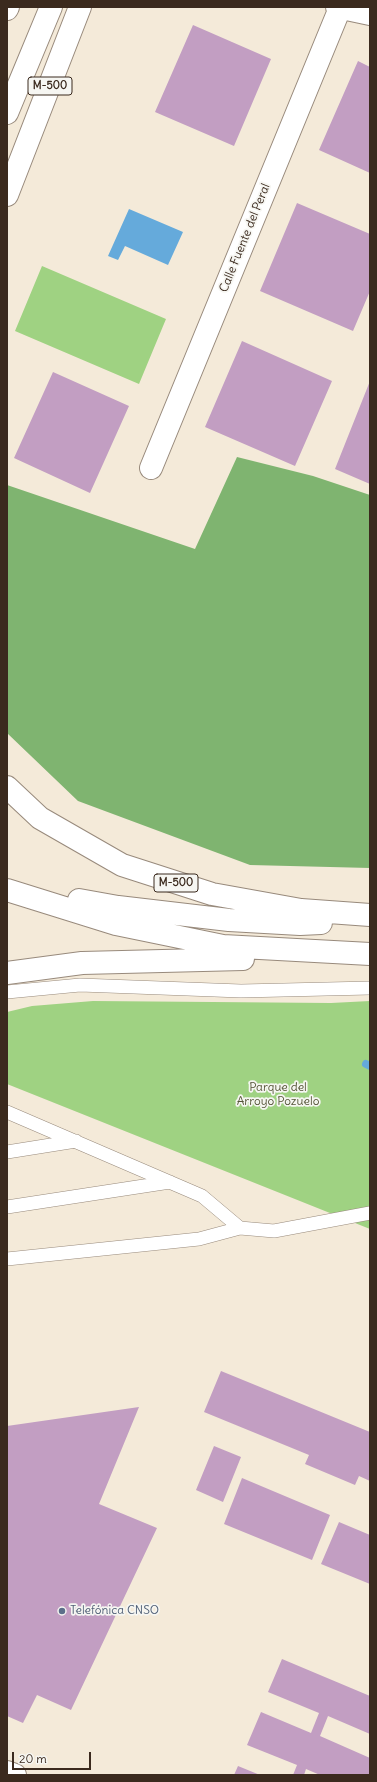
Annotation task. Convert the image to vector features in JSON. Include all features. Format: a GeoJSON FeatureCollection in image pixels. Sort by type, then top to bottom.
{"type":"FeatureCollection","features":[{"type":"Feature","properties":{"kind":"main road","name":"M-500"},"geometry":{"type":"LineString","coordinates":[[7,113],[51,7]]}},
{"type":"Feature","properties":{"kind":"main road","name":"M-500"},"geometry":{"type":"LineString","coordinates":[[7,195],[80,7]]}},
{"type":"Feature","properties":{"kind":"main road"},"geometry":{"type":"LineString","coordinates":[[338,8],[370,14]]}},
{"type":"Feature","properties":{"kind":"main road","name":"Calle Fuente del Peral"},"geometry":{"type":"LineString","coordinates":[[151,468],[338,8]]}},
{"type":"Feature","properties":{"kind":"main road","name":"M-500"},"geometry":{"type":"LineString","coordinates":[[7,192],[19,165]]}},
{"type":"Feature","properties":{"kind":"main road","name":"M-500"},"geometry":{"type":"LineString","coordinates":[[7,788],[40,818],[122,865],[212,894],[301,910],[370,915]]}},
{"type":"Feature","properties":{"kind":"main road"},"geometry":{"type":"LineString","coordinates":[[7,886],[118,907],[230,920],[300,924],[370,920]]}},
{"type":"Feature","properties":{"kind":"main road"},"geometry":{"type":"LineString","coordinates":[[7,890],[116,924],[223,946],[370,955]]}},
{"type":"Feature","properties":{"kind":"main road"},"geometry":{"type":"LineString","coordinates":[[7,973],[82,963],[370,955]]}},
{"type":"Feature","properties":{"kind":"main road"},"geometry":{"type":"LineString","coordinates":[[7,1772],[15,1775]]}},
{"type":"Feature","properties":{"kind":"lane"},"geometry":{"type":"LineString","coordinates":[[7,992],[80,985],[241,990],[370,988]]}},
{"type":"Feature","properties":{"kind":"lane"},"geometry":{"type":"LineString","coordinates":[[7,1112],[202,1196],[240,1228]]}},
{"type":"Feature","properties":{"kind":"lane"},"geometry":{"type":"LineString","coordinates":[[7,1152],[76,1141]]}},
{"type":"Feature","properties":{"kind":"lane"},"geometry":{"type":"LineString","coordinates":[[7,1207],[170,1182]]}},
{"type":"Feature","properties":{"kind":"lane"},"geometry":{"type":"LineString","coordinates":[[7,1259],[199,1239],[240,1228],[274,1231],[370,1213]]}},
{"type":"Feature","properties":{"kind":"green space"},"geometry":{"type":"Polygon","coordinates":[[[42,266],[166,319],[139,384],[15,331],[42,266]]]}},
{"type":"Feature","properties":{"kind":"green space"},"geometry":{"type":"Polygon","coordinates":[[[237,457],[313,476],[370,495],[370,868],[250,865],[78,801],[7,733],[7,485],[195,549],[237,457]]]}},
{"type":"Feature","properties":{"kind":"green space","name":"Parque del Arroyo Pozuelo"},"geometry":{"type":"Polygon","coordinates":[[[93,1001],[331,1003],[370,1001],[370,1229],[7,1084],[7,1012],[32,1006],[93,1001]]]}},
{"type":"Feature","properties":{"kind":"water"},"geometry":{"type":"Polygon","coordinates":[[[129,209],[183,232],[168,265],[125,246],[118,260],[108,256],[129,209]]]}},
{"type":"Feature","properties":{"kind":"building"},"geometry":{"type":"Polygon","coordinates":[[[193,25],[271,59],[234,146],[155,112],[193,25]]]}},
{"type":"Feature","properties":{"kind":"building"},"geometry":{"type":"Polygon","coordinates":[[[358,61],[370,67],[370,173],[319,150],[358,61]]]}},
{"type":"Feature","properties":{"kind":"building"},"geometry":{"type":"Polygon","coordinates":[[[297,203],[370,234],[370,291],[353,331],[260,291],[297,203]]]}},
{"type":"Feature","properties":{"kind":"building"},"geometry":{"type":"Polygon","coordinates":[[[242,341],[332,381],[295,466],[205,427],[242,341]]]}},
{"type":"Feature","properties":{"kind":"building"},"geometry":{"type":"Polygon","coordinates":[[[53,372],[129,406],[90,493],[14,458],[53,372]]]}},
{"type":"Feature","properties":{"kind":"building"},"geometry":{"type":"Polygon","coordinates":[[[370,381],[370,484],[335,469],[370,381]]]}},
{"type":"Feature","properties":{"kind":"building"},"geometry":{"type":"Polygon","coordinates":[[[221,1371],[370,1432],[370,1481],[359,1476],[355,1485],[305,1464],[309,1455],[204,1412],[221,1371]]]}},
{"type":"Feature","properties":{"kind":"building","name":"Telefónica CNSO"},"geometry":{"type":"Polygon","coordinates":[[[139,1407],[99,1504],[157,1528],[71,1710],[37,1695],[23,1723],[7,1716],[7,1426],[139,1407]]]}},
{"type":"Feature","properties":{"kind":"building"},"geometry":{"type":"Polygon","coordinates":[[[214,1446],[241,1457],[223,1502],[196,1490],[214,1446]]]}},
{"type":"Feature","properties":{"kind":"building"},"geometry":{"type":"Polygon","coordinates":[[[242,1478],[330,1515],[312,1560],[224,1524],[242,1478]]]}},
{"type":"Feature","properties":{"kind":"building"},"geometry":{"type":"Polygon","coordinates":[[[339,1522],[370,1535],[370,1584],[321,1564],[339,1522]]]}},
{"type":"Feature","properties":{"kind":"building"},"geometry":{"type":"Polygon","coordinates":[[[282,1659],[370,1696],[370,1734],[328,1716],[320,1736],[370,1758],[370,1775],[320,1775],[306,1769],[304,1775],[293,1775],[297,1765],[247,1745],[261,1712],[311,1733],[319,1713],[268,1692],[282,1659]]]}},
{"type":"Feature","properties":{"kind":"building"},"geometry":{"type":"Polygon","coordinates":[[[238,1766],[260,1775],[234,1775],[238,1766]]]}},
{"type":"Feature","properties":{"kind":"waterway"},"geometry":{"type":"LineString","coordinates":[[366,1064],[370,1066]]}},
{"type":"Feature","properties":{"kind":"place","name":"Telefónica CNSO"},"geometry":{"type":"Point","coordinates":[62,1611]}}]}
